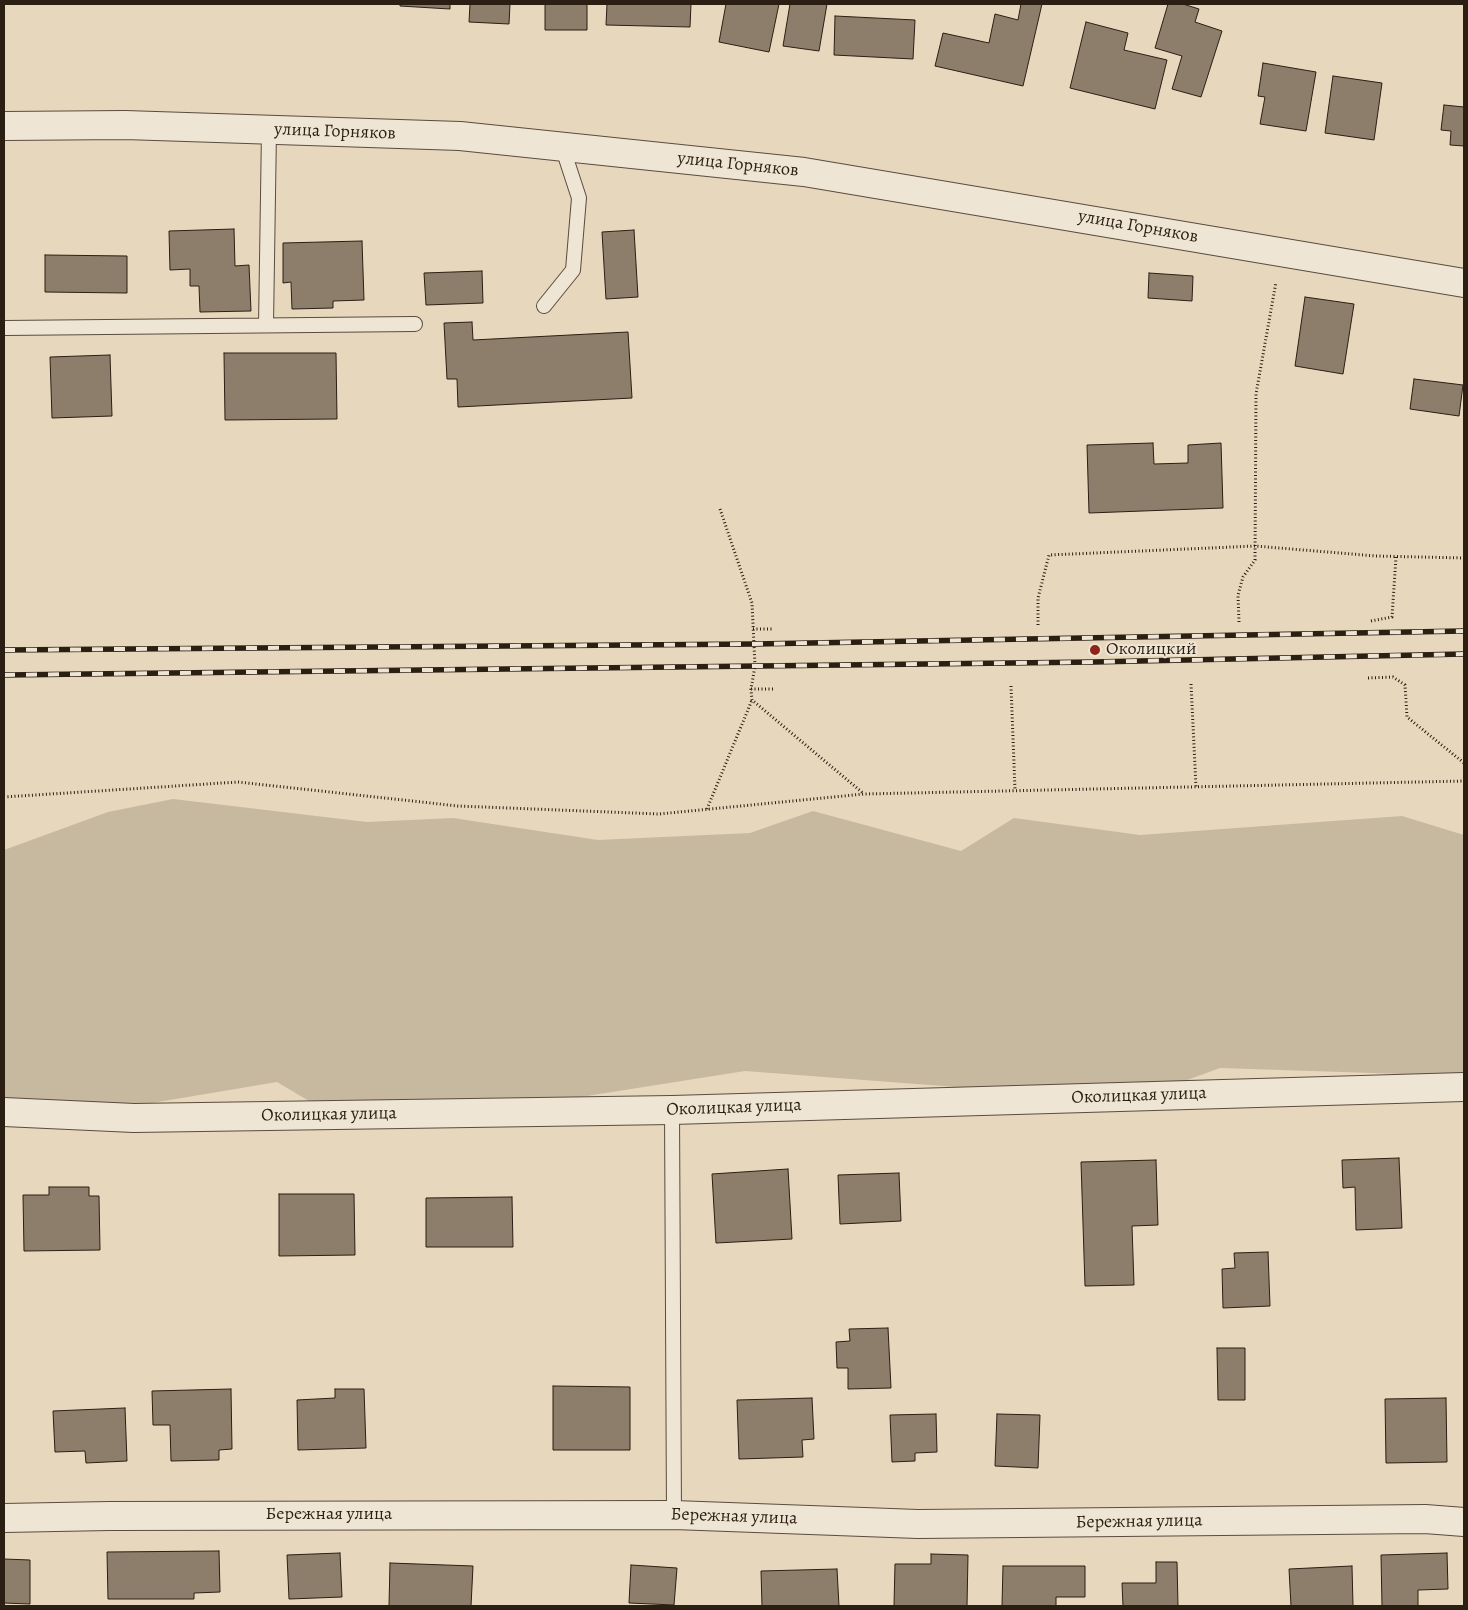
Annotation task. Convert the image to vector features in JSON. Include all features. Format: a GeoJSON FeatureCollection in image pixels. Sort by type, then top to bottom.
{"type":"FeatureCollection","features":[{"type":"Feature","properties":{"kind":"street","name":"улица Горняков"},"geometry":{"type":"LineString","coordinates":[[4,126],[124,125],[460,136],[804,172],[1464,283]]}},
{"type":"Feature","properties":{"kind":"street","name":"Околицкая улица"},"geometry":{"type":"LineString","coordinates":[[4,1112],[134,1118],[672,1110],[1464,1087]]}},
{"type":"Feature","properties":{"kind":"street","name":"Бережная улица"},"geometry":{"type":"LineString","coordinates":[[4,1518],[674,1514],[918,1524],[1425,1519],[1464,1522]]}},
{"type":"Feature","properties":{"kind":"lane"},"geometry":{"type":"LineString","coordinates":[[266,325],[269,130]]}},
{"type":"Feature","properties":{"kind":"lane"},"geometry":{"type":"LineString","coordinates":[[544,306],[573,270],[579,198],[562,146]]}},
{"type":"Feature","properties":{"kind":"lane"},"geometry":{"type":"LineString","coordinates":[[4,328],[415,324]]}},
{"type":"Feature","properties":{"kind":"lane"},"geometry":{"type":"LineString","coordinates":[[672,1110],[674,1514]]}},
{"type":"Feature","properties":{"kind":"path"},"geometry":{"type":"LineString","coordinates":[[1239,622],[1238,594],[1243,578],[1255,560],[1256,394],[1281,252]]}},
{"type":"Feature","properties":{"kind":"path"},"geometry":{"type":"LineString","coordinates":[[707,809],[752,700],[751,689],[755,666],[752,603],[720,508]]}},
{"type":"Feature","properties":{"kind":"path"},"geometry":{"type":"LineString","coordinates":[[1038,625],[1038,598],[1049,554],[1255,546],[1396,557],[1464,558]]}},
{"type":"Feature","properties":{"kind":"path"},"geometry":{"type":"LineString","coordinates":[[1371,621],[1392,617],[1396,557]]}},
{"type":"Feature","properties":{"kind":"path"},"geometry":{"type":"LineString","coordinates":[[752,629],[774,629]]}},
{"type":"Feature","properties":{"kind":"path"},"geometry":{"type":"LineString","coordinates":[[1368,678],[1393,677],[1405,685],[1407,718],[1464,763]]}},
{"type":"Feature","properties":{"kind":"path"},"geometry":{"type":"LineString","coordinates":[[1191,684],[1196,787]]}},
{"type":"Feature","properties":{"kind":"path"},"geometry":{"type":"LineString","coordinates":[[1011,686],[1015,791]]}},
{"type":"Feature","properties":{"kind":"path"},"geometry":{"type":"LineString","coordinates":[[751,689],[775,689]]}},
{"type":"Feature","properties":{"kind":"path"},"geometry":{"type":"LineString","coordinates":[[752,700],[864,794]]}},
{"type":"Feature","properties":{"kind":"path"},"geometry":{"type":"LineString","coordinates":[[4,797],[238,782],[458,806],[659,814],[864,794],[1464,782]]}},
{"type":"Feature","properties":{"kind":"shaded area"},"geometry":{"type":"Polygon","coordinates":[[[173,799],[367,822],[453,818],[598,840],[750,833],[813,811],[961,851],[1014,818],[1140,835],[1402,816],[1464,835],[1464,1076],[1220,1068],[1127,1102],[745,1071],[574,1098],[336,1117],[277,1082],[122,1108],[4,1107],[4,850],[108,812],[173,799]]]}},
{"type":"Feature","properties":{"kind":"building"},"geometry":{"type":"Polygon","coordinates":[[[400,4],[450,4],[450,9],[400,6],[400,4]]]}},
{"type":"Feature","properties":{"kind":"building"},"geometry":{"type":"Polygon","coordinates":[[[470,4],[510,4],[509,24],[469,22],[470,4]]]}},
{"type":"Feature","properties":{"kind":"building"},"geometry":{"type":"Polygon","coordinates":[[[545,4],[587,4],[587,30],[545,30],[545,4]]]}},
{"type":"Feature","properties":{"kind":"building"},"geometry":{"type":"Polygon","coordinates":[[[607,4],[691,4],[690,27],[606,25],[607,4]]]}},
{"type":"Feature","properties":{"kind":"building"},"geometry":{"type":"Polygon","coordinates":[[[726,4],[779,4],[769,52],[719,42],[726,4]]]}},
{"type":"Feature","properties":{"kind":"building"},"geometry":{"type":"Polygon","coordinates":[[[790,4],[827,4],[819,51],[783,46],[790,4]]]}},
{"type":"Feature","properties":{"kind":"building"},"geometry":{"type":"Polygon","coordinates":[[[1021,4],[1042,4],[1023,86],[935,66],[943,33],[989,43],[995,14],[1018,20],[1021,4]]]}},
{"type":"Feature","properties":{"kind":"building"},"geometry":{"type":"Polygon","coordinates":[[[1168,4],[1183,4],[1199,9],[1195,22],[1222,31],[1201,97],[1172,89],[1182,56],[1155,48],[1168,4]]]}},
{"type":"Feature","properties":{"kind":"building"},"geometry":{"type":"Polygon","coordinates":[[[835,16],[915,20],[913,59],[834,55],[835,16]]]}},
{"type":"Feature","properties":{"kind":"building"},"geometry":{"type":"Polygon","coordinates":[[[1086,22],[1128,33],[1124,50],[1167,60],[1155,109],[1070,88],[1086,22]]]}},
{"type":"Feature","properties":{"kind":"building"},"geometry":{"type":"Polygon","coordinates":[[[1263,63],[1316,72],[1306,131],[1260,124],[1265,97],[1258,96],[1263,63]]]}},
{"type":"Feature","properties":{"kind":"building"},"geometry":{"type":"Polygon","coordinates":[[[1333,76],[1382,83],[1374,140],[1325,133],[1333,76]]]}},
{"type":"Feature","properties":{"kind":"building"},"geometry":{"type":"Polygon","coordinates":[[[1444,105],[1464,107],[1464,146],[1450,145],[1451,131],[1441,130],[1444,105]]]}},
{"type":"Feature","properties":{"kind":"building"},"geometry":{"type":"Polygon","coordinates":[[[234,229],[235,266],[249,265],[251,311],[200,312],[199,286],[190,286],[190,269],[170,270],[169,231],[234,229]]]}},
{"type":"Feature","properties":{"kind":"building"},"geometry":{"type":"Polygon","coordinates":[[[634,230],[638,297],[606,299],[602,232],[634,230]]]}},
{"type":"Feature","properties":{"kind":"building"},"geometry":{"type":"Polygon","coordinates":[[[362,241],[364,300],[333,301],[333,308],[292,309],[291,282],[283,283],[283,243],[362,241]]]}},
{"type":"Feature","properties":{"kind":"building"},"geometry":{"type":"Polygon","coordinates":[[[45,255],[127,256],[127,293],[45,292],[45,255]]]}},
{"type":"Feature","properties":{"kind":"building"},"geometry":{"type":"Polygon","coordinates":[[[482,271],[483,303],[426,305],[424,273],[482,271]]]}},
{"type":"Feature","properties":{"kind":"building"},"geometry":{"type":"Polygon","coordinates":[[[1149,273],[1193,276],[1192,301],[1148,298],[1149,273]]]}},
{"type":"Feature","properties":{"kind":"building"},"geometry":{"type":"Polygon","coordinates":[[[1305,297],[1354,304],[1343,374],[1295,366],[1305,297]]]}},
{"type":"Feature","properties":{"kind":"building"},"geometry":{"type":"Polygon","coordinates":[[[472,322],[473,340],[628,332],[632,398],[458,407],[457,379],[447,379],[444,323],[472,322]]]}},
{"type":"Feature","properties":{"kind":"building"},"geometry":{"type":"Polygon","coordinates":[[[224,353],[336,353],[337,419],[225,420],[224,353]]]}},
{"type":"Feature","properties":{"kind":"building"},"geometry":{"type":"Polygon","coordinates":[[[110,355],[112,416],[52,418],[50,357],[110,355]]]}},
{"type":"Feature","properties":{"kind":"building"},"geometry":{"type":"Polygon","coordinates":[[[1414,379],[1463,385],[1459,416],[1410,409],[1414,379]]]}},
{"type":"Feature","properties":{"kind":"building"},"geometry":{"type":"Polygon","coordinates":[[[1153,443],[1154,464],[1188,463],[1188,445],[1221,443],[1223,508],[1089,513],[1087,445],[1153,443]]]}},
{"type":"Feature","properties":{"kind":"building"},"geometry":{"type":"Polygon","coordinates":[[[1399,1158],[1402,1228],[1356,1230],[1355,1187],[1343,1188],[1342,1160],[1399,1158]]]}},
{"type":"Feature","properties":{"kind":"building"},"geometry":{"type":"Polygon","coordinates":[[[1156,1160],[1158,1225],[1132,1226],[1134,1285],[1085,1286],[1081,1162],[1156,1160]]]}},
{"type":"Feature","properties":{"kind":"building"},"geometry":{"type":"Polygon","coordinates":[[[788,1169],[792,1239],[716,1243],[712,1174],[788,1169]]]}},
{"type":"Feature","properties":{"kind":"building"},"geometry":{"type":"Polygon","coordinates":[[[899,1173],[901,1221],[840,1224],[838,1175],[899,1173]]]}},
{"type":"Feature","properties":{"kind":"building"},"geometry":{"type":"Polygon","coordinates":[[[49,1187],[89,1187],[89,1196],[99,1196],[100,1250],[24,1251],[23,1195],[49,1195],[49,1187]]]}},
{"type":"Feature","properties":{"kind":"building"},"geometry":{"type":"Polygon","coordinates":[[[279,1194],[354,1194],[355,1255],[279,1256],[279,1194]]]}},
{"type":"Feature","properties":{"kind":"building"},"geometry":{"type":"Polygon","coordinates":[[[512,1197],[513,1247],[426,1247],[426,1198],[512,1197]]]}},
{"type":"Feature","properties":{"kind":"building"},"geometry":{"type":"Polygon","coordinates":[[[1268,1252],[1270,1306],[1223,1308],[1222,1269],[1235,1268],[1234,1253],[1268,1252]]]}},
{"type":"Feature","properties":{"kind":"building"},"geometry":{"type":"Polygon","coordinates":[[[888,1328],[891,1388],[848,1389],[848,1368],[837,1368],[836,1342],[850,1341],[849,1329],[888,1328]]]}},
{"type":"Feature","properties":{"kind":"building"},"geometry":{"type":"Polygon","coordinates":[[[1217,1348],[1245,1348],[1245,1400],[1218,1400],[1217,1348]]]}},
{"type":"Feature","properties":{"kind":"building"},"geometry":{"type":"Polygon","coordinates":[[[553,1386],[630,1387],[630,1450],[553,1450],[553,1386]]]}},
{"type":"Feature","properties":{"kind":"building"},"geometry":{"type":"Polygon","coordinates":[[[231,1389],[232,1449],[219,1450],[219,1460],[171,1461],[170,1425],[153,1425],[152,1391],[231,1389]]]}},
{"type":"Feature","properties":{"kind":"building"},"geometry":{"type":"Polygon","coordinates":[[[335,1389],[364,1389],[366,1448],[298,1450],[297,1400],[335,1398],[335,1389]]]}},
{"type":"Feature","properties":{"kind":"building"},"geometry":{"type":"Polygon","coordinates":[[[812,1398],[814,1439],[802,1440],[803,1457],[739,1459],[737,1400],[812,1398]]]}},
{"type":"Feature","properties":{"kind":"building"},"geometry":{"type":"Polygon","coordinates":[[[1446,1398],[1447,1462],[1386,1463],[1385,1399],[1446,1398]]]}},
{"type":"Feature","properties":{"kind":"building"},"geometry":{"type":"Polygon","coordinates":[[[125,1408],[127,1461],[86,1463],[85,1451],[55,1452],[53,1411],[125,1408]]]}},
{"type":"Feature","properties":{"kind":"building"},"geometry":{"type":"Polygon","coordinates":[[[936,1414],[937,1452],[915,1453],[915,1461],[892,1462],[890,1415],[936,1414]]]}},
{"type":"Feature","properties":{"kind":"building"},"geometry":{"type":"Polygon","coordinates":[[[997,1414],[1040,1415],[1038,1468],[995,1466],[997,1414]]]}},
{"type":"Feature","properties":{"kind":"building"},"geometry":{"type":"Polygon","coordinates":[[[219,1551],[220,1592],[194,1593],[194,1599],[108,1599],[107,1552],[219,1551]]]}},
{"type":"Feature","properties":{"kind":"building"},"geometry":{"type":"Polygon","coordinates":[[[340,1553],[342,1597],[289,1599],[287,1555],[340,1553]]]}},
{"type":"Feature","properties":{"kind":"building"},"geometry":{"type":"Polygon","coordinates":[[[1447,1553],[1448,1589],[1418,1590],[1418,1606],[1382,1606],[1381,1555],[1447,1553]]]}},
{"type":"Feature","properties":{"kind":"building"},"geometry":{"type":"Polygon","coordinates":[[[931,1554],[968,1555],[967,1606],[894,1606],[895,1564],[931,1564],[931,1554]]]}},
{"type":"Feature","properties":{"kind":"building"},"geometry":{"type":"Polygon","coordinates":[[[4,1559],[30,1560],[30,1604],[4,1603],[4,1559]]]}},
{"type":"Feature","properties":{"kind":"building"},"geometry":{"type":"Polygon","coordinates":[[[1156,1562],[1177,1562],[1178,1606],[1123,1606],[1122,1583],[1156,1583],[1156,1562]]]}},
{"type":"Feature","properties":{"kind":"building"},"geometry":{"type":"Polygon","coordinates":[[[390,1563],[473,1566],[471,1606],[389,1606],[390,1563]]]}},
{"type":"Feature","properties":{"kind":"building"},"geometry":{"type":"Polygon","coordinates":[[[631,1565],[677,1568],[674,1605],[629,1603],[631,1565]]]}},
{"type":"Feature","properties":{"kind":"building"},"geometry":{"type":"Polygon","coordinates":[[[1003,1566],[1085,1566],[1085,1597],[1056,1597],[1056,1606],[1002,1606],[1003,1566]]]}},
{"type":"Feature","properties":{"kind":"building"},"geometry":{"type":"Polygon","coordinates":[[[1352,1566],[1353,1606],[1291,1606],[1289,1569],[1352,1566]]]}},
{"type":"Feature","properties":{"kind":"building"},"geometry":{"type":"Polygon","coordinates":[[[837,1569],[839,1606],[762,1606],[761,1571],[837,1569]]]}},
{"type":"Feature","properties":{"kind":"railway"},"geometry":{"type":"LineString","coordinates":[[4,650],[755,644],[1464,631]]}},
{"type":"Feature","properties":{"kind":"railway"},"geometry":{"type":"LineString","coordinates":[[4,675],[1094,662],[1464,654]]}},
{"type":"Feature","properties":{"kind":"place","name":"Околицкий"},"geometry":{"type":"Point","coordinates":[1095,650]}}]}
